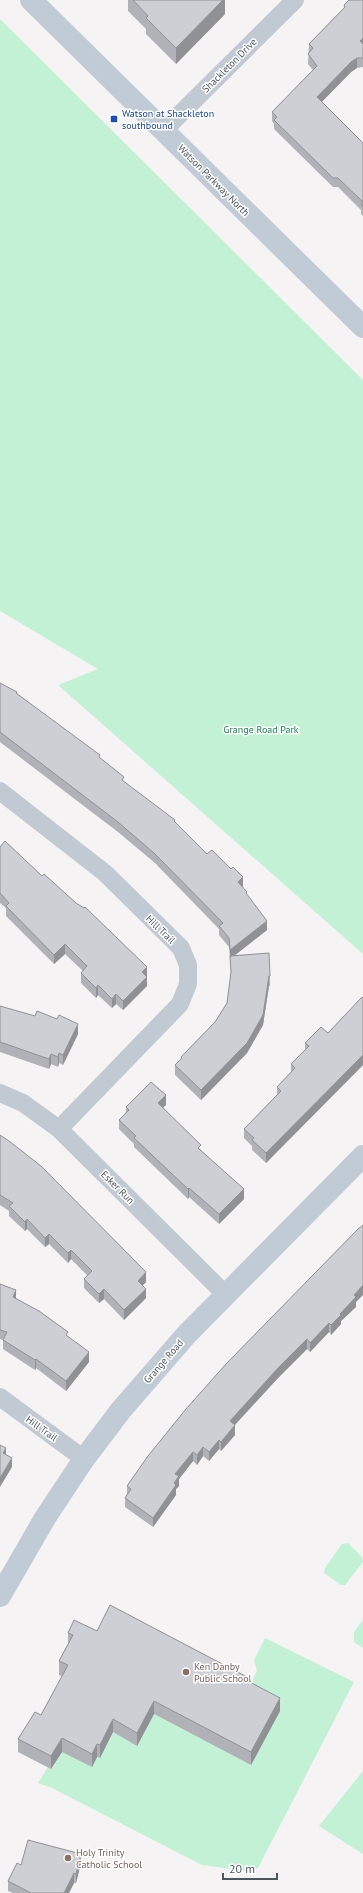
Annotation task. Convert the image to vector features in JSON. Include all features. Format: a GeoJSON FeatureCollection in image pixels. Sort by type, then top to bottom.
{"type":"FeatureCollection","features":[{"type":"Feature","properties":{"kind":"street","name":"Watson Parkway North"},"geometry":{"type":"LineString","coordinates":[[31,0],[363,327]]}},
{"type":"Feature","properties":{"kind":"street","name":"Shackleton Drive"},"geometry":{"type":"LineString","coordinates":[[164,130],[295,0]]}},
{"type":"Feature","properties":{"kind":"street","name":"Hill Trail"},"geometry":{"type":"LineString","coordinates":[[0,791],[105,873],[181,948],[188,965],[188,984],[180,1004],[59,1129]]}},
{"type":"Feature","properties":{"kind":"street","name":"Esker Run"},"geometry":{"type":"LineString","coordinates":[[0,1093],[23,1103],[59,1129],[225,1294]]}},
{"type":"Feature","properties":{"kind":"street","name":"Grange Road"},"geometry":{"type":"LineString","coordinates":[[0,1596],[45,1518],[84,1459],[121,1410],[167,1356],[225,1294],[363,1156]]}},
{"type":"Feature","properties":{"kind":"street","name":"Hill Trail"},"geometry":{"type":"LineString","coordinates":[[0,1397],[84,1459]]}},
{"type":"Feature","properties":{"kind":"green space","name":"Grange Road Park"},"geometry":{"type":"Polygon","coordinates":[[[0,19],[363,380],[363,954],[58,685],[98,669],[0,611],[0,19]]]}},
{"type":"Feature","properties":{"kind":"green space"},"geometry":{"type":"Polygon","coordinates":[[[348,1543],[362,1557],[363,1562],[345,1585],[341,1585],[324,1573],[325,1568],[342,1544],[348,1543]]]}},
{"type":"Feature","properties":{"kind":"green space"},"geometry":{"type":"Polygon","coordinates":[[[363,1620],[363,1648],[354,1642],[354,1632],[363,1620]]]}},
{"type":"Feature","properties":{"kind":"green space"},"geometry":{"type":"Polygon","coordinates":[[[265,1638],[354,1682],[258,1868],[246,1871],[202,1865],[52,1788],[38,1783],[48,1767],[52,1769],[62,1752],[100,1758],[113,1733],[154,1714],[251,1765],[247,1690],[257,1671],[254,1660],[265,1638]]]}},
{"type":"Feature","properties":{"kind":"green space"},"geometry":{"type":"Polygon","coordinates":[[[363,1771],[363,1854],[319,1826],[363,1771]]]}},
{"type":"Feature","properties":{"kind":"building"},"geometry":{"type":"Polygon","coordinates":[[[133,0],[223,0],[176,48],[146,18],[148,16],[133,0]]]}},
{"type":"Feature","properties":{"kind":"building"},"geometry":{"type":"Polygon","coordinates":[[[349,0],[363,0],[363,38],[360,41],[363,44],[363,58],[357,58],[351,62],[317,97],[363,143],[363,202],[338,178],[333,178],[274,120],[277,117],[272,112],[317,66],[308,54],[313,48],[309,44],[345,7],[344,5],[349,0]]]}},
{"type":"Feature","properties":{"kind":"building"},"geometry":{"type":"Polygon","coordinates":[[[0,683],[17,692],[16,693],[100,755],[99,757],[124,777],[122,780],[175,820],[174,821],[207,854],[212,850],[231,869],[233,867],[243,877],[238,882],[247,892],[246,893],[267,921],[230,950],[229,938],[219,926],[223,923],[155,854],[118,822],[0,732],[0,683]]]}},
{"type":"Feature","properties":{"kind":"building"},"geometry":{"type":"Polygon","coordinates":[[[5,841],[42,876],[44,874],[76,903],[84,908],[85,907],[147,967],[142,972],[147,977],[123,1001],[116,994],[112,999],[98,985],[96,988],[81,973],[87,966],[65,944],[54,955],[6,906],[9,903],[0,893],[0,847],[5,841]]]}},
{"type":"Feature","properties":{"kind":"building"},"geometry":{"type":"Polygon","coordinates":[[[269,953],[270,976],[263,1015],[247,1043],[201,1090],[175,1065],[215,1022],[227,1003],[231,972],[230,956],[269,953]]]}},
{"type":"Feature","properties":{"kind":"building"},"geometry":{"type":"Polygon","coordinates":[[[362,997],[363,1055],[266,1153],[252,1140],[254,1138],[244,1129],[281,1091],[277,1087],[295,1068],[291,1064],[309,1046],[305,1043],[321,1027],[328,1033],[362,997]]]}},
{"type":"Feature","properties":{"kind":"building"},"geometry":{"type":"Polygon","coordinates":[[[0,1006],[35,1016],[37,1011],[57,1019],[59,1015],[78,1024],[63,1055],[59,1053],[58,1057],[51,1054],[49,1059],[0,1042],[0,1006]]]}},
{"type":"Feature","properties":{"kind":"building"},"geometry":{"type":"Polygon","coordinates":[[[151,1082],[166,1095],[158,1103],[201,1145],[198,1148],[244,1189],[219,1214],[189,1188],[188,1189],[134,1138],[136,1136],[119,1120],[129,1110],[126,1107],[151,1082]]]}},
{"type":"Feature","properties":{"kind":"building"},"geometry":{"type":"Polygon","coordinates":[[[0,1135],[41,1166],[146,1272],[138,1281],[146,1289],[124,1310],[104,1289],[99,1294],[84,1279],[92,1271],[71,1250],[68,1253],[49,1234],[45,1238],[27,1219],[25,1222],[9,1206],[13,1203],[0,1195],[0,1135]]]}},
{"type":"Feature","properties":{"kind":"building"},"geometry":{"type":"Polygon","coordinates":[[[363,1225],[363,1285],[354,1295],[356,1297],[340,1314],[341,1315],[331,1325],[329,1323],[310,1343],[307,1339],[278,1368],[230,1421],[235,1425],[221,1442],[219,1440],[209,1452],[203,1447],[197,1455],[193,1452],[175,1474],[179,1476],[174,1483],[176,1485],[153,1518],[125,1498],[131,1489],[127,1486],[148,1456],[186,1409],[226,1364],[363,1225]]]}},
{"type":"Feature","properties":{"kind":"building"},"geometry":{"type":"Polygon","coordinates":[[[0,1284],[16,1290],[13,1297],[39,1311],[68,1332],[66,1335],[89,1352],[66,1381],[36,1359],[35,1360],[3,1340],[7,1332],[0,1330],[0,1284]]]}},
{"type":"Feature","properties":{"kind":"building"},"geometry":{"type":"Polygon","coordinates":[[[0,1445],[6,1448],[3,1453],[12,1458],[0,1478],[0,1445]]]}},
{"type":"Feature","properties":{"kind":"building","name":"Ken Danby Public School"},"geometry":{"type":"Polygon","coordinates":[[[110,1605],[247,1677],[246,1680],[280,1698],[251,1752],[154,1701],[137,1733],[113,1719],[100,1745],[97,1744],[92,1754],[62,1738],[51,1756],[18,1739],[35,1712],[41,1715],[68,1665],[59,1661],[73,1635],[68,1633],[74,1620],[97,1631],[110,1605]]]}},
{"type":"Feature","properties":{"kind":"building"},"geometry":{"type":"Polygon","coordinates":[[[28,1840],[81,1854],[76,1874],[74,1873],[64,1893],[31,1893],[8,1881],[17,1863],[21,1865],[28,1840]]]}},
{"type":"Feature","properties":{"kind":"place","name":"Watson at Shackleton southbound"},"geometry":{"type":"Point","coordinates":[114,119]}},
{"type":"Feature","properties":{"kind":"place","name":"Ken Danby Public School"},"geometry":{"type":"Point","coordinates":[186,1672]}},
{"type":"Feature","properties":{"kind":"place","name":"Holy Trinity Catholic School"},"geometry":{"type":"Point","coordinates":[68,1858]}}]}
